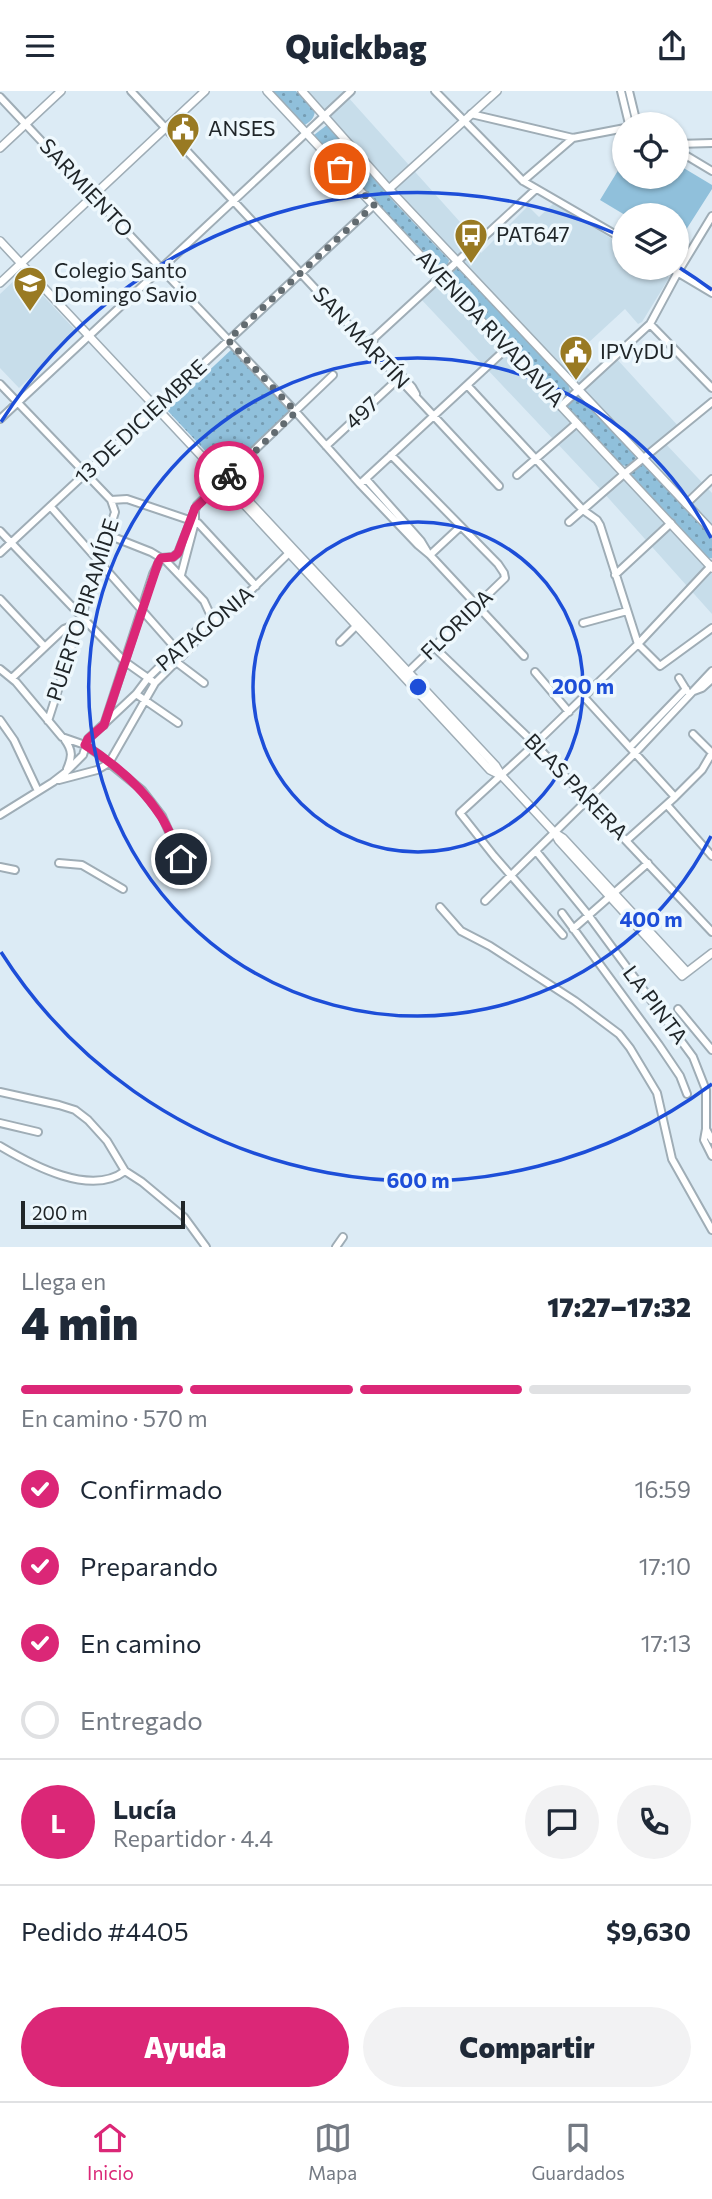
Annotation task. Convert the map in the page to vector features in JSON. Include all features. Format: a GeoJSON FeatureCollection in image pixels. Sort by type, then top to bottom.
{"type":"FeatureCollection","features":[{"type":"Feature","properties":{"kind":"main road"},"geometry":{"type":"LineString","coordinates":[[0,148],[61,91]]}},
{"type":"Feature","properties":{"kind":"main road"},"geometry":{"type":"LineString","coordinates":[[0,283],[205,91]]}},
{"type":"Feature","properties":{"kind":"main road","name":"AVENIDA RIVADAVIA"},"geometry":{"type":"LineString","coordinates":[[267,91],[711,566]]}},
{"type":"Feature","properties":{"kind":"main road","name":"AVENIDA RIVADAVIA"},"geometry":{"type":"LineString","coordinates":[[302,91],[389,189],[712,531]]}},
{"type":"Feature","properties":{"kind":"main road"},"geometry":{"type":"LineString","coordinates":[[389,189],[496,91]]}},
{"type":"Feature","properties":{"kind":"main road"},"geometry":{"type":"LineString","coordinates":[[0,241],[491,770],[502,776]]}},
{"type":"Feature","properties":{"kind":"main road"},"geometry":{"type":"LineString","coordinates":[[224,480],[244,496],[409,671],[496,766],[559,841],[613,895],[684,974],[711,955]]}},
{"type":"Feature","properties":{"kind":"street","name":"SAN MARTÍN"},"geometry":{"type":"LineString","coordinates":[[131,91],[499,486]]}},
{"type":"Feature","properties":{"kind":"street"},"geometry":{"type":"LineString","coordinates":[[0,419],[351,91]]}},
{"type":"Feature","properties":{"kind":"street"},"geometry":{"type":"LineString","coordinates":[[435,91],[523,181],[612,233]]}},
{"type":"Feature","properties":{"kind":"street"},"geometry":{"type":"LineString","coordinates":[[621,91],[626,112]]}},
{"type":"Feature","properties":{"kind":"street"},"geometry":{"type":"LineString","coordinates":[[629,91],[634,112]]}},
{"type":"Feature","properties":{"kind":"street","name":"SARMIENTO"},"geometry":{"type":"LineString","coordinates":[[0,97],[326,446],[421,541],[430,555],[524,656]]}},
{"type":"Feature","properties":{"kind":"street"},"geometry":{"type":"LineString","coordinates":[[471,114],[573,138],[612,130]]}},
{"type":"Feature","properties":{"kind":"street"},"geometry":{"type":"LineString","coordinates":[[523,181],[573,138]]}},
{"type":"Feature","properties":{"kind":"street"},"geometry":{"type":"LineString","coordinates":[[689,144],[712,143]]}},
{"type":"Feature","properties":{"kind":"street"},"geometry":{"type":"LineString","coordinates":[[689,157],[712,171]]}},
{"type":"Feature","properties":{"kind":"street"},"geometry":{"type":"LineString","coordinates":[[440,276],[536,189]]}},
{"type":"Feature","properties":{"kind":"street","name":"13 DE DICIEMBRE"},"geometry":{"type":"LineString","coordinates":[[0,553],[374,205]]}},
{"type":"Feature","properties":{"kind":"street"},"geometry":{"type":"LineString","coordinates":[[689,254],[712,216]]}},
{"type":"Feature","properties":{"kind":"street","name":"SAN MARTÍN"},"geometry":{"type":"LineString","coordinates":[[420,400],[412,387],[374,345],[373,339],[440,276]]}},
{"type":"Feature","properties":{"kind":"street"},"geometry":{"type":"LineString","coordinates":[[689,279],[712,293]]}},
{"type":"Feature","properties":{"kind":"street"},"geometry":{"type":"LineString","coordinates":[[561,406],[650,324],[674,280]]}},
{"type":"Feature","properties":{"kind":"street"},"geometry":{"type":"LineString","coordinates":[[650,324],[712,388]]}},
{"type":"Feature","properties":{"kind":"street"},"geometry":{"type":"LineString","coordinates":[[363,481],[507,348]]}},
{"type":"Feature","properties":{"kind":"street"},"geometry":{"type":"LineString","coordinates":[[181,575],[195,508],[333,375]]}},
{"type":"Feature","properties":{"kind":"street","name":"497"},"geometry":{"type":"LineString","coordinates":[[326,446],[398,379]]}},
{"type":"Feature","properties":{"kind":"street"},"geometry":{"type":"LineString","coordinates":[[0,384],[111,500],[127,499],[193,521],[256,586]]}},
{"type":"Feature","properties":{"kind":"street"},"geometry":{"type":"LineString","coordinates":[[467,385],[583,510],[597,520],[638,644],[660,666],[712,628]]}},
{"type":"Feature","properties":{"kind":"street"},"geometry":{"type":"LineString","coordinates":[[569,522],[712,402]]}},
{"type":"Feature","properties":{"kind":"street"},"geometry":{"type":"LineString","coordinates":[[517,475],[577,423]]}},
{"type":"Feature","properties":{"kind":"street"},"geometry":{"type":"LineString","coordinates":[[391,455],[460,527],[430,555]]}},
{"type":"Feature","properties":{"kind":"street"},"geometry":{"type":"LineString","coordinates":[[686,504],[712,479]]}},
{"type":"Feature","properties":{"kind":"street","name":"PUERTO PIRAMÍDE"},"geometry":{"type":"LineString","coordinates":[[48,721],[115,512],[111,500]]}},
{"type":"Feature","properties":{"kind":"street"},"geometry":{"type":"LineString","coordinates":[[51,507],[177,650]]}},
{"type":"Feature","properties":{"kind":"street"},"geometry":{"type":"LineString","coordinates":[[161,558],[173,557],[178,553],[193,521]]}},
{"type":"Feature","properties":{"kind":"street"},"geometry":{"type":"LineString","coordinates":[[615,575],[671,523]]}},
{"type":"Feature","properties":{"kind":"street","name":"FLORIDA"},"geometry":{"type":"LineString","coordinates":[[409,671],[505,578],[498,564],[460,527]]}},
{"type":"Feature","properties":{"kind":"street"},"geometry":{"type":"LineString","coordinates":[[0,531],[124,661],[155,683]]}},
{"type":"Feature","properties":{"kind":"street"},"geometry":{"type":"LineString","coordinates":[[54,781],[97,770],[109,763],[155,683],[192,646],[207,625],[210,614],[181,575],[161,558],[108,535]]}},
{"type":"Feature","properties":{"kind":"street","name":"PATAGONIA"},"geometry":{"type":"LineString","coordinates":[[0,815],[66,772],[83,755],[88,739],[136,694],[148,678],[196,631],[225,614],[289,553]]}},
{"type":"Feature","properties":{"kind":"street"},"geometry":{"type":"LineString","coordinates":[[104,725],[153,574],[161,558]]}},
{"type":"Feature","properties":{"kind":"street"},"geometry":{"type":"LineString","coordinates":[[563,936],[460,813],[569,712],[711,566]]}},
{"type":"Feature","properties":{"kind":"street"},"geometry":{"type":"LineString","coordinates":[[0,599],[45,647]]}},
{"type":"Feature","properties":{"kind":"street"},"geometry":{"type":"LineString","coordinates":[[583,623],[627,611]]}},
{"type":"Feature","properties":{"kind":"street"},"geometry":{"type":"LineString","coordinates":[[340,642],[357,625]]}},
{"type":"Feature","properties":{"kind":"street"},"geometry":{"type":"LineString","coordinates":[[12,678],[65,629],[77,628]]}},
{"type":"Feature","properties":{"kind":"street","name":"BLAS PARERA"},"geometry":{"type":"LineString","coordinates":[[434,647],[536,744],[712,932]]}},
{"type":"Feature","properties":{"kind":"street"},"geometry":{"type":"LineString","coordinates":[[169,658],[204,683]]}},
{"type":"Feature","properties":{"kind":"street"},"geometry":{"type":"LineString","coordinates":[[0,669],[12,678],[71,748],[72,756],[66,772]]}},
{"type":"Feature","properties":{"kind":"street"},"geometry":{"type":"LineString","coordinates":[[485,901],[712,671]]}},
{"type":"Feature","properties":{"kind":"street"},"geometry":{"type":"LineString","coordinates":[[535,673],[569,712]]}},
{"type":"Feature","properties":{"kind":"street"},"geometry":{"type":"LineString","coordinates":[[680,678],[689,692]]}},
{"type":"Feature","properties":{"kind":"street"},"geometry":{"type":"LineString","coordinates":[[689,692],[702,688],[712,679]]}},
{"type":"Feature","properties":{"kind":"street"},"geometry":{"type":"LineString","coordinates":[[136,694],[178,723]]}},
{"type":"Feature","properties":{"kind":"street"},"geometry":{"type":"LineString","coordinates":[[584,697],[676,797]]}},
{"type":"Feature","properties":{"kind":"street"},"geometry":{"type":"LineString","coordinates":[[0,720],[14,740],[38,791]]}},
{"type":"Feature","properties":{"kind":"street"},"geometry":{"type":"LineString","coordinates":[[627,840],[702,770],[712,753],[693,734]]}},
{"type":"Feature","properties":{"kind":"street"},"geometry":{"type":"LineString","coordinates":[[64,739],[85,745],[130,779],[162,816],[181,859]]}},
{"type":"Feature","properties":{"kind":"street"},"geometry":{"type":"LineString","coordinates":[[667,805],[712,856]]}},
{"type":"Feature","properties":{"kind":"street","name":"LA PINTA"},"geometry":{"type":"LineString","coordinates":[[536,851],[589,916],[693,1056],[706,1090],[706,1126],[712,1140]]}},
{"type":"Feature","properties":{"kind":"street"},"geometry":{"type":"LineString","coordinates":[[60,863],[82,865],[122,890]]}},
{"type":"Feature","properties":{"kind":"street"},"geometry":{"type":"LineString","coordinates":[[573,929],[648,863]]}},
{"type":"Feature","properties":{"kind":"street"},"geometry":{"type":"LineString","coordinates":[[0,867],[15,870]]}},
{"type":"Feature","properties":{"kind":"street"},"geometry":{"type":"LineString","coordinates":[[440,907],[461,931],[491,946],[575,1001],[619,1034],[657,1093],[672,1159],[712,1230]]}},
{"type":"Feature","properties":{"kind":"street"},"geometry":{"type":"LineString","coordinates":[[562,913],[659,1045],[680,1076],[687,1094]]}},
{"type":"Feature","properties":{"kind":"street","name":"LA PINTA"},"geometry":{"type":"LineString","coordinates":[[678,1009],[712,1050]]}},
{"type":"Feature","properties":{"kind":"street"},"geometry":{"type":"LineString","coordinates":[[0,1092],[75,1111],[88,1120],[107,1141],[125,1171],[184,1217],[206,1247]]}},
{"type":"Feature","properties":{"kind":"street"},"geometry":{"type":"LineString","coordinates":[[712,1116],[706,1126],[704,1140],[712,1156]]}},
{"type":"Feature","properties":{"kind":"street"},"geometry":{"type":"LineString","coordinates":[[0,1123],[38,1132]]}},
{"type":"Feature","properties":{"kind":"street"},"geometry":{"type":"LineString","coordinates":[[0,1146],[32,1164],[89,1182],[117,1177],[125,1171]]}},
{"type":"Feature","properties":{"kind":"street"},"geometry":{"type":"LineString","coordinates":[[336,1247],[342,1237]]}},
{"type":"Feature","properties":{"kind":"shaded area"},"geometry":{"type":"Polygon","coordinates":[[[270,91],[296,91],[315,111],[313,118],[303,126],[270,91]]]}},
{"type":"Feature","properties":{"kind":"shaded area"},"geometry":{"type":"Polygon","coordinates":[[[302,91],[351,91],[347,96],[478,242],[481,253],[528,206],[539,217],[554,203],[612,239],[612,280],[668,280],[642,322],[638,324],[625,309],[587,344],[584,343],[576,351],[572,351],[595,376],[615,357],[680,428],[664,442],[712,493],[712,614],[603,492],[419,297],[457,260],[302,91]]]}},
{"type":"Feature","properties":{"kind":"shaded area"},"geometry":{"type":"Polygon","coordinates":[[[327,125],[449,260],[442,271],[317,141],[314,135],[327,125]]]}},
{"type":"Feature","properties":{"kind":"shaded area"},"geometry":{"type":"Polygon","coordinates":[[[689,171],[712,185],[689,225],[689,203],[612,203],[612,207],[600,200],[612,180],[612,189],[689,189],[689,171]]]}},
{"type":"Feature","properties":{"kind":"shaded area"},"geometry":{"type":"Polygon","coordinates":[[[460,268],[568,383],[570,392],[564,397],[558,397],[450,283],[448,277],[460,268]]]}},
{"type":"Feature","properties":{"kind":"shaded area","name":"Colegio Santo Domingo Savio"},"geometry":{"type":"Polygon","coordinates":[[[22,273],[77,332],[19,388],[0,368],[0,294],[22,273]]]}},
{"type":"Feature","properties":{"kind":"shaded area"},"geometry":{"type":"Polygon","coordinates":[[[232,349],[290,411],[225,472],[167,410],[232,349]]]}},
{"type":"Feature","properties":{"kind":"shaded area"},"geometry":{"type":"Polygon","coordinates":[[[579,395],[636,455],[627,466],[621,465],[568,408],[568,402],[579,395]]]}},
{"type":"Feature","properties":{"kind":"shaded area"},"geometry":{"type":"Polygon","coordinates":[[[642,463],[712,537],[712,558],[709,558],[630,475],[630,472],[642,463]]]}},
{"type":"Feature","properties":{"kind":"way so far"},"geometry":{"type":"LineString","coordinates":[[229,476],[296,412],[228,340],[374,205],[340,169]]}},
{"type":"Feature","properties":{"kind":"place","name":"ANSES"},"geometry":{"type":"Point","coordinates":[183,159]}},
{"type":"Feature","properties":{"kind":"place","name":"PAT647"},"geometry":{"type":"Point","coordinates":[471,265]}},
{"type":"Feature","properties":{"kind":"place","name":"Colegio Santo Domingo Savio"},"geometry":{"type":"Point","coordinates":[30,313]}},
{"type":"Feature","properties":{"kind":"place","name":"IPVyDU"},"geometry":{"type":"Point","coordinates":[576,382]}},
{"type":"Feature","properties":{"kind":"route"},"geometry":{"type":"LineString","coordinates":[[181,859],[162,816],[142,790],[85,745],[104,725],[158,563],[161,558],[176,556],[195,508],[229,476]]}}]}
